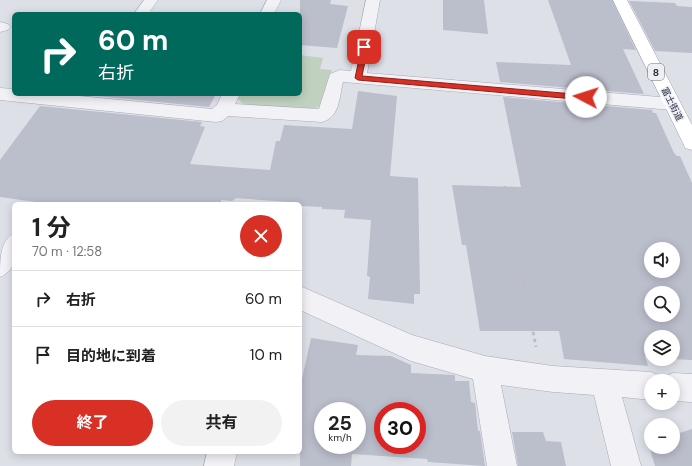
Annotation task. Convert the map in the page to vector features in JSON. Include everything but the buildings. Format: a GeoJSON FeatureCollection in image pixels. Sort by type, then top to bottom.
{"type":"FeatureCollection","features":[{"type":"Feature","properties":{"kind":"main road","name":"富士街道"},"geometry":{"type":"LineString","coordinates":[[620,0],[692,143]]}},
{"type":"Feature","properties":{"kind":"street"},"geometry":{"type":"LineString","coordinates":[[142,12],[151,0]]}},
{"type":"Feature","properties":{"kind":"street"},"geometry":{"type":"LineString","coordinates":[[269,12],[274,0]]}},
{"type":"Feature","properties":{"kind":"street"},"geometry":{"type":"LineString","coordinates":[[358,78],[373,0]]}},
{"type":"Feature","properties":{"kind":"street"},"geometry":{"type":"LineString","coordinates":[[40,96],[81,98],[216,116],[227,102],[322,116],[327,113],[336,78],[340,76],[672,104]]}},
{"type":"Feature","properties":{"kind":"street"},"geometry":{"type":"LineString","coordinates":[[0,94],[12,95]]}},
{"type":"Feature","properties":{"kind":"street"},"geometry":{"type":"LineString","coordinates":[[0,238],[12,241]]}},
{"type":"Feature","properties":{"kind":"street"},"geometry":{"type":"LineString","coordinates":[[0,266],[12,245]]}},
{"type":"Feature","properties":{"kind":"street"},"geometry":{"type":"LineString","coordinates":[[302,299],[411,348],[485,369],[542,377],[644,385]]}},
{"type":"Feature","properties":{"kind":"street"},"geometry":{"type":"LineString","coordinates":[[485,369],[502,466]]}},
{"type":"Feature","properties":{"kind":"street"},"geometry":{"type":"LineString","coordinates":[[604,382],[626,466]]}},
{"type":"Feature","properties":{"kind":"street"},"geometry":{"type":"LineString","coordinates":[[680,387],[692,388]]}},
{"type":"Feature","properties":{"kind":"street"},"geometry":{"type":"LineString","coordinates":[[218,466],[221,454]]}},
{"type":"Feature","properties":{"kind":"path"},"geometry":{"type":"LineString","coordinates":[[505,186],[542,377]]}},
{"type":"Feature","properties":{"kind":"green space"},"geometry":{"type":"Polygon","coordinates":[[[302,55],[323,58],[320,69],[332,70],[322,105],[311,110],[244,105],[236,97],[302,96],[302,55]]]}},
{"type":"Feature","properties":{"kind":"route"},"geometry":{"type":"LineString","coordinates":[[364,47],[358,78],[586,97]]}}]}
